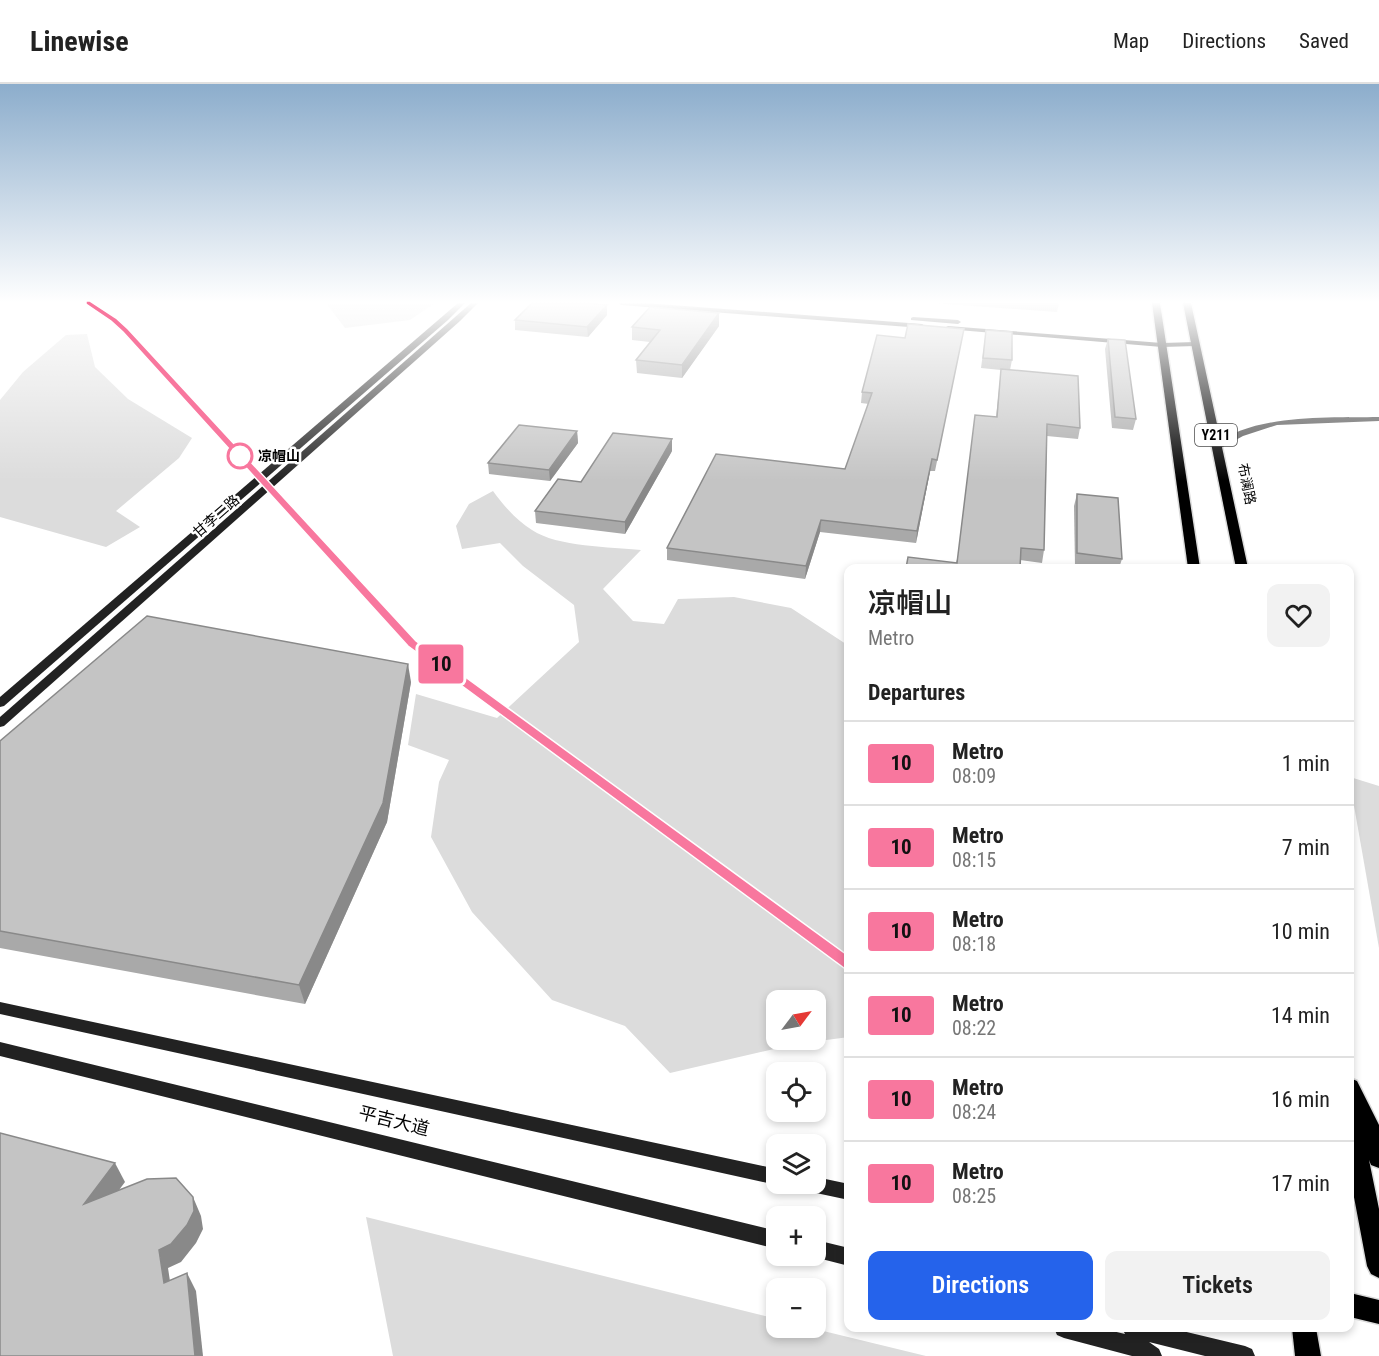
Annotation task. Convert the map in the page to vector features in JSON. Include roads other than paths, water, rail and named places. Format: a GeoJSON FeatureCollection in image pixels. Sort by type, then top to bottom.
{"type":"FeatureCollection","features":[{"type":"Feature","properties":{"kind":"main road","name":"Y211"},"geometry":{"type":"LineString","coordinates":[[1164,362],[1193,564]]}},
{"type":"Feature","properties":{"kind":"main road","name":"布澜路"},"geometry":{"type":"LineString","coordinates":[[1199,362],[1241,564]]}},
{"type":"Feature","properties":{"kind":"main road"},"geometry":{"type":"LineString","coordinates":[[1354,1095],[1367,1121],[1379,1158]]}},
{"type":"Feature","properties":{"kind":"main road"},"geometry":{"type":"LineString","coordinates":[[1354,1140],[1379,1266]]}},
{"type":"Feature","properties":{"kind":"main road"},"geometry":{"type":"LineString","coordinates":[[1354,1306],[1379,1312]]}},
{"type":"Feature","properties":{"kind":"main road"},"geometry":{"type":"LineString","coordinates":[[1305,1332],[1308,1356]]}},
{"type":"Feature","properties":{"kind":"street","name":"甘李二路"},"geometry":{"type":"LineString","coordinates":[[0,703],[393,362]]}},
{"type":"Feature","properties":{"kind":"street","name":"甘李二路"},"geometry":{"type":"LineString","coordinates":[[0,723],[410,362]]}},
{"type":"Feature","properties":{"kind":"street"},"geometry":{"type":"LineString","coordinates":[[1218,446],[1240,434],[1276,423],[1379,419]]}},
{"type":"Feature","properties":{"kind":"street","name":"平吉大道"},"geometry":{"type":"LineString","coordinates":[[0,1008],[766,1175]]}},
{"type":"Feature","properties":{"kind":"street","name":"平吉大道"},"geometry":{"type":"LineString","coordinates":[[0,1049],[766,1237]]}},
{"type":"Feature","properties":{"kind":"street"},"geometry":{"type":"LineString","coordinates":[[826,1188],[844,1191]]}},
{"type":"Feature","properties":{"kind":"street"},"geometry":{"type":"LineString","coordinates":[[826,1251],[844,1256]]}},
{"type":"Feature","properties":{"kind":"street"},"geometry":{"type":"LineString","coordinates":[[1079,1332],[1140,1348],[1152,1356]]}},
{"type":"Feature","properties":{"kind":"street"},"geometry":{"type":"LineString","coordinates":[[1148,1332],[1245,1356]]}},
{"type":"Feature","properties":{"kind":"metro line","name":"10"},"geometry":{"type":"LineString","coordinates":[[154,362],[412,643],[844,960]]}},
{"type":"Feature","properties":{"kind":"place","name":"凉帽山"},"geometry":{"type":"Point","coordinates":[240,456]}}]}
